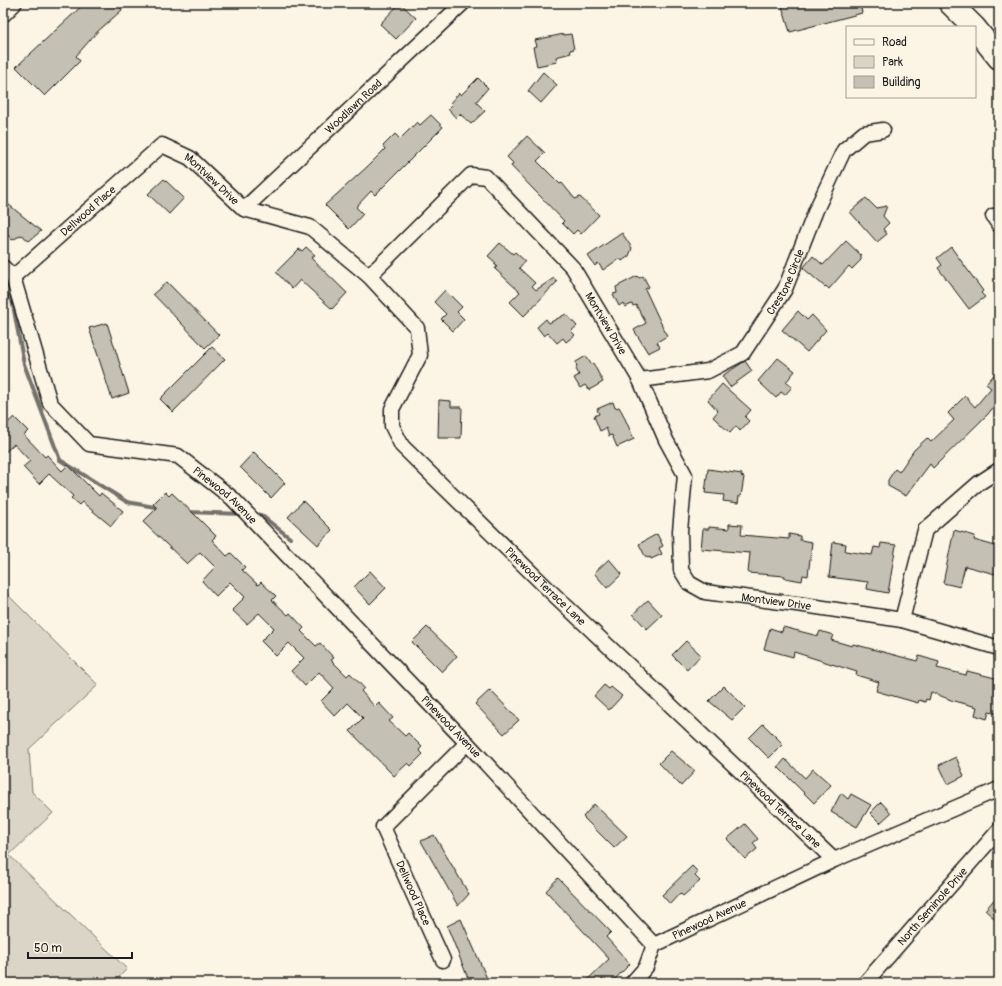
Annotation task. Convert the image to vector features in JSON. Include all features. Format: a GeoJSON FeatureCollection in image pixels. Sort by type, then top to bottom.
{"type":"FeatureCollection","features":[{"type":"Feature","properties":{"kind":"main road"},"geometry":{"type":"LineString","coordinates":[[950,3],[972,26]]}},
{"type":"Feature","properties":{"kind":"main road"},"geometry":{"type":"LineString","coordinates":[[976,30],[999,58]]}},
{"type":"Feature","properties":{"kind":"street"},"geometry":{"type":"LineString","coordinates":[[3,13],[13,3]]}},
{"type":"Feature","properties":{"kind":"street","name":"Woodlawn Road"},"geometry":{"type":"LineString","coordinates":[[244,209],[462,3]]}},
{"type":"Feature","properties":{"kind":"street","name":"Crestone Circle"},"geometry":{"type":"LineString","coordinates":[[640,380],[708,371],[743,353],[785,289],[816,210],[844,150],[864,133],[884,130]]}},
{"type":"Feature","properties":{"kind":"street","name":"Montview Drive"},"geometry":{"type":"LineString","coordinates":[[162,145],[190,158],[244,209],[310,227],[369,276],[471,175],[486,177],[573,268],[640,380],[666,440],[685,475],[680,531],[681,570],[689,583],[705,592],[902,620],[999,648]]}},
{"type":"Feature","properties":{"kind":"street","name":"Dellwood Place"},"geometry":{"type":"LineString","coordinates":[[13,277],[162,145]]}},
{"type":"Feature","properties":{"kind":"street","name":"Pinewood Avenue"},"geometry":{"type":"LineString","coordinates":[[3,267],[13,277],[50,403],[89,444],[178,456],[232,498],[467,743],[654,945],[834,860],[999,789]]}},
{"type":"Feature","properties":{"kind":"street","name":"Pinewood Terrace Lane"},"geometry":{"type":"LineString","coordinates":[[369,276],[417,328],[420,355],[392,409],[392,426],[402,446],[548,589],[834,860]]}},
{"type":"Feature","properties":{"kind":"street"},"geometry":{"type":"LineString","coordinates":[[902,620],[925,530],[979,483],[999,470]]}},
{"type":"Feature","properties":{"kind":"street","name":"Dellwood Place"},"geometry":{"type":"LineString","coordinates":[[443,960],[384,826],[467,743]]}},
{"type":"Feature","properties":{"kind":"street","name":"North Seminole Drive"},"geometry":{"type":"LineString","coordinates":[[865,983],[999,830]]}},
{"type":"Feature","properties":{"kind":"street"},"geometry":{"type":"LineString","coordinates":[[632,983],[646,967],[654,945]]}},
{"type":"Feature","properties":{"kind":"green space"},"geometry":{"type":"Polygon","coordinates":[[[5,592],[98,685],[29,749],[32,792],[53,813],[9,855],[127,969],[113,983],[3,983],[3,594],[5,592]]]}},
{"type":"Feature","properties":{"kind":"building"},"geometry":{"type":"Polygon","coordinates":[[[85,3],[116,3],[122,10],[97,32],[76,56],[80,61],[45,96],[16,67],[85,3]]]}},
{"type":"Feature","properties":{"kind":"building"},"geometry":{"type":"Polygon","coordinates":[[[400,3],[416,18],[396,39],[380,24],[400,3]]]}},
{"type":"Feature","properties":{"kind":"building"},"geometry":{"type":"Polygon","coordinates":[[[781,3],[860,3],[862,13],[790,32],[781,3]]]}},
{"type":"Feature","properties":{"kind":"building"},"geometry":{"type":"Polygon","coordinates":[[[571,34],[574,49],[570,50],[571,53],[556,57],[557,62],[537,66],[533,47],[537,46],[535,40],[571,34]]]}},
{"type":"Feature","properties":{"kind":"building"},"geometry":{"type":"Polygon","coordinates":[[[543,72],[557,85],[541,103],[528,91],[543,72]]]}},
{"type":"Feature","properties":{"kind":"building"},"geometry":{"type":"Polygon","coordinates":[[[478,78],[488,88],[476,102],[485,111],[471,124],[460,114],[456,118],[448,109],[452,105],[450,103],[459,93],[461,95],[478,78]]]}},
{"type":"Feature","properties":{"kind":"building"},"geometry":{"type":"Polygon","coordinates":[[[431,115],[443,127],[375,195],[371,191],[356,207],[363,214],[349,229],[325,205],[385,149],[383,146],[395,134],[400,139],[417,122],[420,125],[431,115]]]}},
{"type":"Feature","properties":{"kind":"building"},"geometry":{"type":"Polygon","coordinates":[[[527,136],[545,153],[537,161],[560,184],[562,183],[575,199],[580,197],[599,215],[581,234],[577,230],[573,234],[562,223],[564,221],[511,166],[513,163],[507,157],[527,136]]]}},
{"type":"Feature","properties":{"kind":"building"},"geometry":{"type":"Polygon","coordinates":[[[164,179],[184,198],[169,214],[148,194],[164,179]]]}},
{"type":"Feature","properties":{"kind":"building"},"geometry":{"type":"Polygon","coordinates":[[[866,198],[876,208],[887,206],[883,216],[889,223],[883,229],[887,234],[877,242],[850,212],[866,198]]]}},
{"type":"Feature","properties":{"kind":"building"},"geometry":{"type":"Polygon","coordinates":[[[3,200],[41,231],[29,241],[22,235],[12,240],[3,229],[3,200]]]}},
{"type":"Feature","properties":{"kind":"building"},"geometry":{"type":"Polygon","coordinates":[[[622,233],[632,248],[629,256],[622,261],[620,258],[603,270],[598,263],[595,266],[588,256],[622,233]]]}},
{"type":"Feature","properties":{"kind":"building"},"geometry":{"type":"Polygon","coordinates":[[[846,241],[861,255],[861,260],[852,269],[849,266],[829,289],[803,268],[813,256],[823,265],[846,241]]]}},
{"type":"Feature","properties":{"kind":"building"},"geometry":{"type":"Polygon","coordinates":[[[500,243],[513,254],[515,252],[525,261],[519,268],[535,283],[532,286],[536,290],[554,278],[557,282],[524,316],[510,302],[520,292],[495,269],[497,266],[494,264],[496,263],[488,256],[500,243]]]}},
{"type":"Feature","properties":{"kind":"building"},"geometry":{"type":"Polygon","coordinates":[[[306,247],[315,255],[311,258],[347,293],[332,309],[300,280],[292,289],[276,272],[299,249],[302,251],[306,247]]]}},
{"type":"Feature","properties":{"kind":"building"},"geometry":{"type":"Polygon","coordinates":[[[951,247],[983,291],[981,293],[985,297],[969,309],[938,268],[942,265],[937,258],[951,247]]]}},
{"type":"Feature","properties":{"kind":"building"},"geometry":{"type":"Polygon","coordinates":[[[637,276],[639,278],[643,276],[649,287],[645,289],[667,336],[657,342],[660,347],[648,353],[634,330],[646,323],[636,305],[633,306],[632,304],[625,307],[623,303],[619,306],[613,294],[617,293],[616,287],[637,276]]]}},
{"type":"Feature","properties":{"kind":"building"},"geometry":{"type":"Polygon","coordinates":[[[167,282],[219,335],[205,348],[153,294],[167,282]]]}},
{"type":"Feature","properties":{"kind":"building"},"geometry":{"type":"Polygon","coordinates":[[[445,290],[462,307],[457,312],[464,319],[453,331],[441,319],[446,314],[434,302],[445,290]]]}},
{"type":"Feature","properties":{"kind":"building"},"geometry":{"type":"Polygon","coordinates":[[[798,311],[807,320],[812,315],[826,330],[807,352],[782,330],[798,311]]]}},
{"type":"Feature","properties":{"kind":"building"},"geometry":{"type":"Polygon","coordinates":[[[566,314],[577,326],[571,331],[575,335],[566,342],[563,338],[557,343],[548,333],[544,336],[537,327],[546,319],[549,323],[566,314]]]}},
{"type":"Feature","properties":{"kind":"building"},"geometry":{"type":"Polygon","coordinates":[[[107,323],[129,393],[112,399],[89,328],[107,323]]]}},
{"type":"Feature","properties":{"kind":"building"},"geometry":{"type":"Polygon","coordinates":[[[212,347],[225,359],[173,412],[160,399],[212,347]]]}},
{"type":"Feature","properties":{"kind":"building"},"geometry":{"type":"Polygon","coordinates":[[[586,356],[591,364],[593,363],[603,382],[589,390],[585,385],[580,388],[574,378],[579,375],[576,369],[576,362],[586,356]]]}},
{"type":"Feature","properties":{"kind":"building"},"geometry":{"type":"Polygon","coordinates":[[[778,358],[795,371],[786,382],[792,387],[785,395],[781,392],[776,398],[758,381],[778,358]]]}},
{"type":"Feature","properties":{"kind":"building"},"geometry":{"type":"Polygon","coordinates":[[[745,361],[752,371],[730,387],[722,376],[745,361]]]}},
{"type":"Feature","properties":{"kind":"building"},"geometry":{"type":"Polygon","coordinates":[[[999,369],[999,400],[988,414],[933,468],[930,464],[906,496],[888,486],[888,480],[895,469],[899,472],[914,450],[927,438],[931,442],[954,420],[948,413],[965,396],[975,407],[991,388],[986,384],[999,369]]]}},
{"type":"Feature","properties":{"kind":"building"},"geometry":{"type":"Polygon","coordinates":[[[722,384],[751,410],[745,417],[749,421],[740,431],[736,426],[730,433],[713,417],[718,411],[708,400],[722,384]]]}},
{"type":"Feature","properties":{"kind":"building"},"geometry":{"type":"Polygon","coordinates":[[[439,400],[451,401],[451,407],[462,407],[461,438],[438,438],[439,400]]]}},
{"type":"Feature","properties":{"kind":"building"},"geometry":{"type":"Polygon","coordinates":[[[613,402],[615,408],[619,407],[622,412],[634,439],[617,447],[612,435],[609,436],[606,428],[600,431],[594,416],[599,414],[597,409],[613,402]]]}},
{"type":"Feature","properties":{"kind":"building"},"geometry":{"type":"Polygon","coordinates":[[[14,417],[28,431],[24,435],[45,457],[47,455],[62,471],[68,465],[99,496],[101,493],[123,511],[111,526],[82,502],[79,505],[71,498],[73,496],[49,474],[39,484],[23,467],[30,461],[14,444],[3,454],[3,427],[14,417]]]}},
{"type":"Feature","properties":{"kind":"building"},"geometry":{"type":"Polygon","coordinates":[[[254,452],[285,483],[271,498],[240,467],[254,452]]]}},
{"type":"Feature","properties":{"kind":"building"},"geometry":{"type":"Polygon","coordinates":[[[708,469],[742,474],[741,476],[744,477],[741,496],[739,496],[738,503],[723,501],[724,495],[705,493],[708,469]]]}},
{"type":"Feature","properties":{"kind":"building"},"geometry":{"type":"Polygon","coordinates":[[[165,492],[169,496],[172,493],[195,515],[216,536],[212,540],[227,556],[231,553],[245,567],[242,570],[258,585],[261,582],[276,596],[272,600],[288,615],[290,613],[304,628],[301,631],[316,646],[320,643],[334,658],[331,660],[347,676],[350,673],[364,688],[361,691],[375,707],[379,703],[393,718],[389,721],[405,736],[408,733],[422,747],[419,750],[423,754],[411,766],[408,763],[394,776],[350,731],[363,718],[348,703],[335,716],[321,701],[334,688],[319,672],[305,686],[291,671],[304,658],[289,643],[276,656],[261,641],[274,628],[259,613],[247,624],[232,610],[245,597],[230,582],[216,596],[202,581],[215,567],[200,552],[187,564],[143,522],[157,508],[153,504],[165,492]]]}},
{"type":"Feature","properties":{"kind":"building"},"geometry":{"type":"Polygon","coordinates":[[[303,501],[332,530],[318,545],[288,517],[303,501]]]}},
{"type":"Feature","properties":{"kind":"building"},"geometry":{"type":"Polygon","coordinates":[[[729,524],[742,525],[741,535],[789,539],[789,534],[800,536],[800,540],[812,542],[808,576],[803,575],[802,581],[785,578],[785,576],[748,573],[750,553],[701,549],[703,529],[709,529],[709,527],[729,529],[729,524]]]}},
{"type":"Feature","properties":{"kind":"building"},"geometry":{"type":"Polygon","coordinates":[[[954,530],[975,536],[974,540],[999,547],[999,575],[965,566],[960,587],[943,583],[954,530]]]}},
{"type":"Feature","properties":{"kind":"building"},"geometry":{"type":"Polygon","coordinates":[[[657,534],[663,546],[659,548],[662,554],[651,559],[650,557],[648,558],[645,556],[639,544],[657,534]]]}},
{"type":"Feature","properties":{"kind":"building"},"geometry":{"type":"Polygon","coordinates":[[[833,542],[846,544],[845,551],[872,555],[874,547],[880,548],[881,543],[896,545],[888,593],[867,589],[868,582],[829,577],[833,542]]]}},
{"type":"Feature","properties":{"kind":"building"},"geometry":{"type":"Polygon","coordinates":[[[609,559],[622,574],[607,588],[594,573],[609,559]]]}},
{"type":"Feature","properties":{"kind":"building"},"geometry":{"type":"Polygon","coordinates":[[[370,571],[386,588],[370,604],[354,587],[370,571]]]}},
{"type":"Feature","properties":{"kind":"building"},"geometry":{"type":"Polygon","coordinates":[[[648,600],[662,615],[647,629],[633,614],[648,600]]]}},
{"type":"Feature","properties":{"kind":"building"},"geometry":{"type":"Polygon","coordinates":[[[427,627],[457,656],[442,672],[412,642],[427,627]]]}},
{"type":"Feature","properties":{"kind":"building"},"geometry":{"type":"Polygon","coordinates":[[[783,627],[818,636],[820,631],[833,635],[831,640],[852,646],[853,644],[917,661],[919,656],[939,662],[937,668],[966,675],[967,671],[999,679],[999,714],[989,712],[987,719],[975,715],[977,707],[951,700],[931,692],[929,700],[926,699],[925,702],[919,700],[918,703],[876,691],[879,682],[856,675],[857,672],[794,652],[793,657],[764,649],[770,628],[782,632],[783,627]]]}},
{"type":"Feature","properties":{"kind":"building"},"geometry":{"type":"Polygon","coordinates":[[[686,641],[701,655],[687,670],[672,655],[686,641]]]}},
{"type":"Feature","properties":{"kind":"building"},"geometry":{"type":"Polygon","coordinates":[[[604,685],[609,689],[611,687],[622,696],[609,710],[594,696],[604,685]]]}},
{"type":"Feature","properties":{"kind":"building"},"geometry":{"type":"Polygon","coordinates":[[[724,686],[745,707],[732,720],[709,701],[724,686]]]}},
{"type":"Feature","properties":{"kind":"building"},"geometry":{"type":"Polygon","coordinates":[[[490,690],[519,720],[504,734],[475,704],[490,690]]]}},
{"type":"Feature","properties":{"kind":"building"},"geometry":{"type":"Polygon","coordinates":[[[763,724],[783,744],[769,758],[749,738],[763,724]]]}},
{"type":"Feature","properties":{"kind":"building"},"geometry":{"type":"Polygon","coordinates":[[[671,751],[695,771],[681,786],[659,763],[671,751]]]}},
{"type":"Feature","properties":{"kind":"building"},"geometry":{"type":"Polygon","coordinates":[[[956,757],[964,776],[948,784],[939,765],[956,757]]]}},
{"type":"Feature","properties":{"kind":"building"},"geometry":{"type":"Polygon","coordinates":[[[785,759],[805,778],[813,769],[831,785],[814,803],[778,767],[785,759]]]}},
{"type":"Feature","properties":{"kind":"building"},"geometry":{"type":"Polygon","coordinates":[[[841,793],[848,799],[851,794],[871,805],[857,827],[831,812],[841,793]]]}},
{"type":"Feature","properties":{"kind":"building"},"geometry":{"type":"Polygon","coordinates":[[[881,802],[891,813],[880,823],[870,813],[881,802]]]}},
{"type":"Feature","properties":{"kind":"building"},"geometry":{"type":"Polygon","coordinates":[[[594,804],[627,836],[614,848],[583,817],[594,804]]]}},
{"type":"Feature","properties":{"kind":"building"},"geometry":{"type":"Polygon","coordinates":[[[745,824],[758,839],[753,843],[757,849],[745,859],[727,839],[745,824]]]}},
{"type":"Feature","properties":{"kind":"building"},"geometry":{"type":"Polygon","coordinates":[[[434,835],[469,894],[458,906],[421,841],[434,835]]]}},
{"type":"Feature","properties":{"kind":"building"},"geometry":{"type":"Polygon","coordinates":[[[692,866],[698,872],[695,876],[700,881],[683,896],[680,893],[670,904],[662,895],[692,866]]]}},
{"type":"Feature","properties":{"kind":"building"},"geometry":{"type":"Polygon","coordinates":[[[558,878],[611,932],[606,937],[630,964],[611,983],[584,983],[609,959],[546,891],[558,878]]]}},
{"type":"Feature","properties":{"kind":"building"},"geometry":{"type":"Polygon","coordinates":[[[999,894],[999,923],[985,910],[999,894]]]}},
{"type":"Feature","properties":{"kind":"building"},"geometry":{"type":"Polygon","coordinates":[[[461,919],[489,983],[470,983],[447,926],[461,919]]]}},
{"type":"Feature","properties":{"kind":"waterway"},"geometry":{"type":"LineString","coordinates":[[3,291],[12,300],[24,364],[60,460],[127,502],[160,508]]}},
{"type":"Feature","properties":{"kind":"waterway"},"geometry":{"type":"LineString","coordinates":[[187,512],[242,514]]}},
{"type":"Feature","properties":{"kind":"waterway"},"geometry":{"type":"LineString","coordinates":[[253,514],[261,515],[290,538]]}}]}
